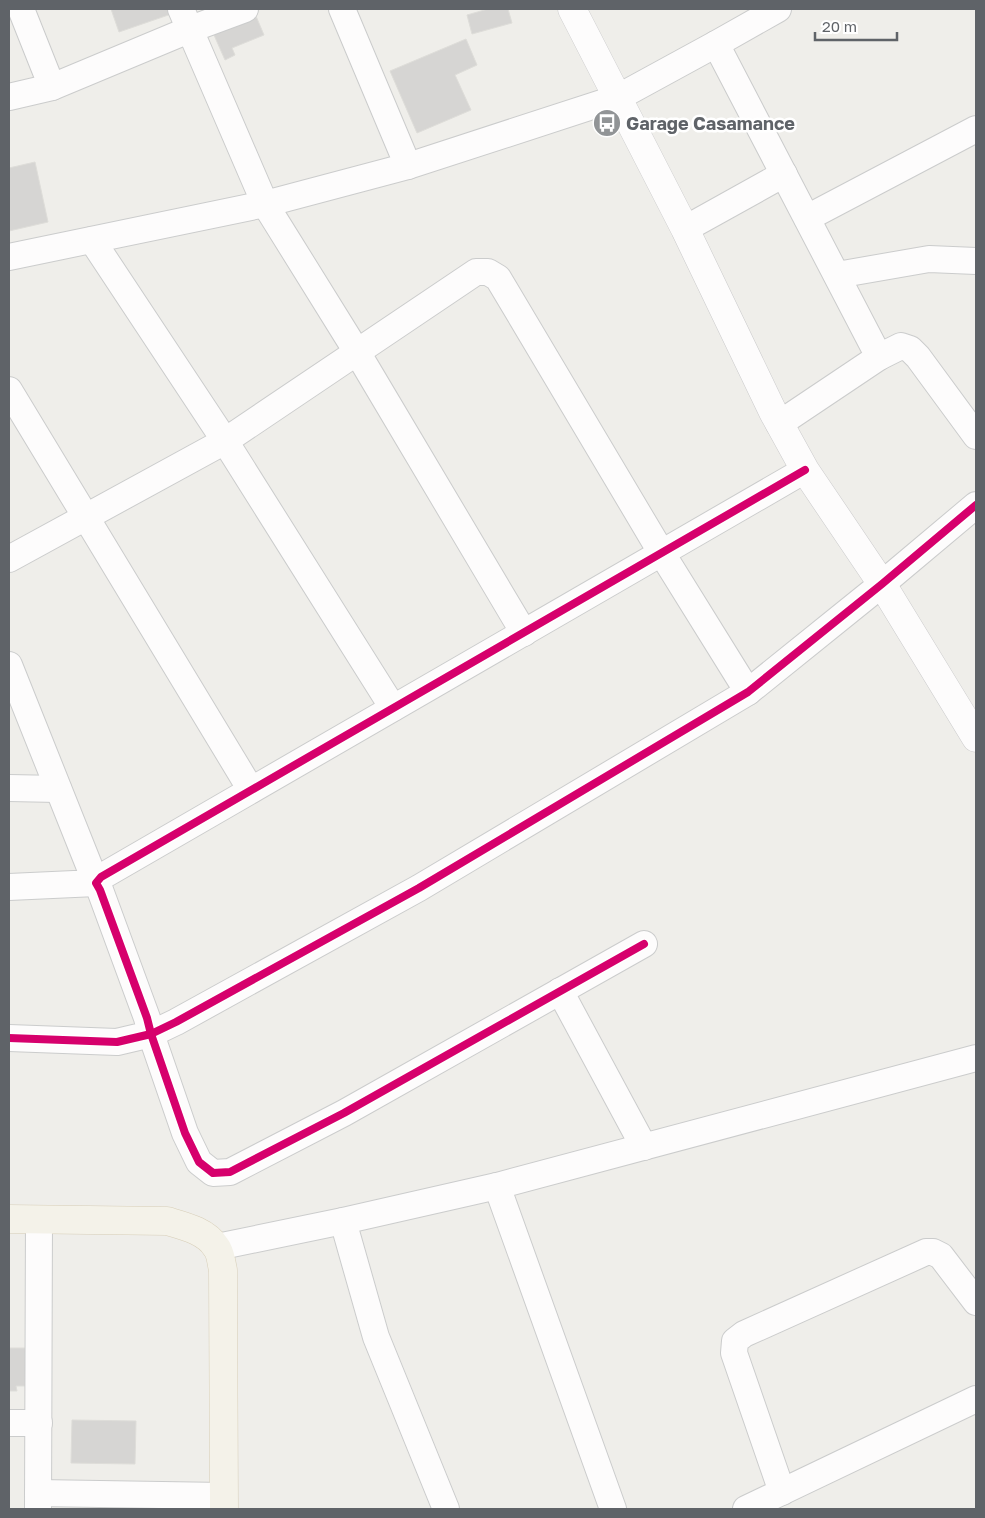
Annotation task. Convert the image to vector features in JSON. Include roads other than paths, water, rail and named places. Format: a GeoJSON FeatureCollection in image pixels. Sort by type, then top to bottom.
{"type":"FeatureCollection","features":[{"type":"Feature","properties":{"kind":"main road"},"geometry":{"type":"LineString","coordinates":[[9,1219],[167,1222],[200,1232],[210,1239],[221,1258],[223,1270],[224,1502]]}},
{"type":"Feature","properties":{"kind":"street"},"geometry":{"type":"LineString","coordinates":[[21,9],[52,87]]}},
{"type":"Feature","properties":{"kind":"street"},"geometry":{"type":"LineString","coordinates":[[9,97],[52,87],[186,19],[245,9]]}},
{"type":"Feature","properties":{"kind":"street"},"geometry":{"type":"LineString","coordinates":[[342,9],[408,166]]}},
{"type":"Feature","properties":{"kind":"street"},"geometry":{"type":"LineString","coordinates":[[572,9],[685,229],[779,424],[805,470],[882,584],[976,738]]}},
{"type":"Feature","properties":{"kind":"street"},"geometry":{"type":"LineString","coordinates":[[9,257],[265,204],[408,166],[617,98],[778,9]]}},
{"type":"Feature","properties":{"kind":"street"},"geometry":{"type":"LineString","coordinates":[[186,19],[265,204],[357,352],[524,633]]}},
{"type":"Feature","properties":{"kind":"street"},"geometry":{"type":"LineString","coordinates":[[716,44],[879,356]]}},
{"type":"Feature","properties":{"kind":"street"},"geometry":{"type":"LineString","coordinates":[[807,218],[976,129]]}},
{"type":"Feature","properties":{"kind":"street"},"geometry":{"type":"LineString","coordinates":[[685,229],[784,174]]}},
{"type":"Feature","properties":{"kind":"street"},"geometry":{"type":"LineString","coordinates":[[92,240],[225,441],[393,708]]}},
{"type":"Feature","properties":{"kind":"street"},"geometry":{"type":"LineString","coordinates":[[836,275],[929,259],[976,261]]}},
{"type":"Feature","properties":{"kind":"street"},"geometry":{"type":"LineString","coordinates":[[9,559],[225,441],[476,272],[488,272],[498,278],[661,552],[748,692]]}},
{"type":"Feature","properties":{"kind":"street"},"geometry":{"type":"LineString","coordinates":[[779,424],[879,356],[901,346],[910,349],[918,357],[976,436]]}},
{"type":"Feature","properties":{"kind":"street"},"geometry":{"type":"LineString","coordinates":[[9,390],[250,790]]}},
{"type":"Feature","properties":{"kind":"street"},"geometry":{"type":"LineString","coordinates":[[9,887],[96,883],[101,877],[250,790],[805,470]]}},
{"type":"Feature","properties":{"kind":"street"},"geometry":{"type":"LineString","coordinates":[[9,1038],[117,1042],[151,1034],[176,1022],[419,888],[748,692],[976,505]]}},
{"type":"Feature","properties":{"kind":"street"},"geometry":{"type":"LineString","coordinates":[[9,665],[100,890],[148,1018],[151,1034],[185,1133],[199,1162],[214,1173],[230,1172],[344,1113],[644,944]]}},
{"type":"Feature","properties":{"kind":"street"},"geometry":{"type":"LineString","coordinates":[[9,788],[58,789]]}},
{"type":"Feature","properties":{"kind":"street"},"geometry":{"type":"LineString","coordinates":[[560,991],[644,1147]]}},
{"type":"Feature","properties":{"kind":"street"},"geometry":{"type":"LineString","coordinates":[[216,1247],[343,1221],[496,1186],[975,1060]]}},
{"type":"Feature","properties":{"kind":"street"},"geometry":{"type":"LineString","coordinates":[[496,1186],[613,1509]]}},
{"type":"Feature","properties":{"kind":"street"},"geometry":{"type":"LineString","coordinates":[[39,1219],[38,1501],[224,1502]]}},
{"type":"Feature","properties":{"kind":"street"},"geometry":{"type":"LineString","coordinates":[[343,1221],[376,1337],[446,1509]]}},
{"type":"Feature","properties":{"kind":"street"},"geometry":{"type":"LineString","coordinates":[[782,1492],[734,1353],[735,1341],[744,1334],[926,1252],[933,1252],[941,1256],[976,1302]]}},
{"type":"Feature","properties":{"kind":"street"},"geometry":{"type":"LineString","coordinates":[[753,1508],[782,1492],[976,1399]]}},
{"type":"Feature","properties":{"kind":"street"},"geometry":{"type":"LineString","coordinates":[[9,1422],[39,1423]]}},
{"type":"Feature","properties":{"kind":"place","name":"Garage Casamance"},"geometry":{"type":"Point","coordinates":[607,123]}}]}
